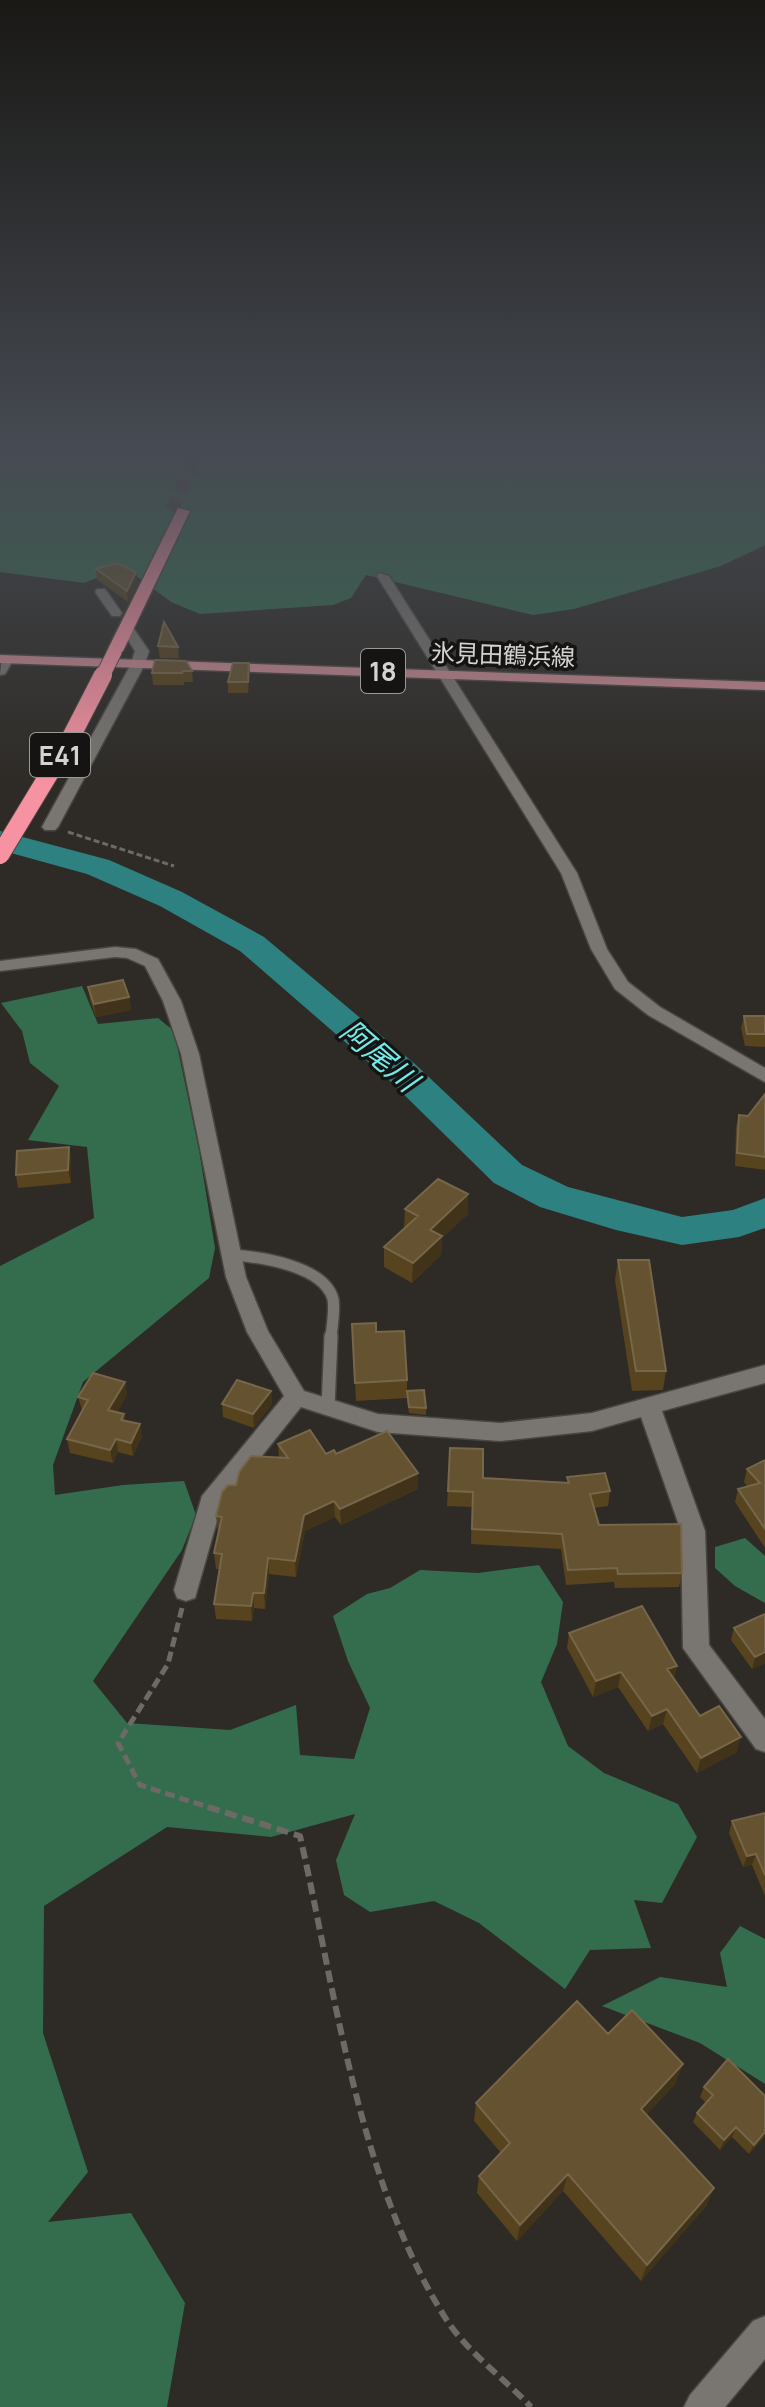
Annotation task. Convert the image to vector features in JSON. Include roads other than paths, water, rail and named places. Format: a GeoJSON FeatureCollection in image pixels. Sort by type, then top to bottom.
{"type":"FeatureCollection","features":[{"type":"Feature","properties":{"kind":"highway","name":"E41"},"geometry":{"type":"LineString","coordinates":[[0,855],[69,741],[153,560]]}},
{"type":"Feature","properties":{"kind":"highway","name":"E41"},"geometry":{"type":"LineString","coordinates":[[0,836],[110,651]]}},
{"type":"Feature","properties":{"kind":"main road","name":"氷見田鶴浜線"},"geometry":{"type":"LineString","coordinates":[[2,663],[765,686]]}},
{"type":"Feature","properties":{"kind":"street"},"geometry":{"type":"LineString","coordinates":[[383,576],[569,873],[599,949],[621,985],[654,1011],[765,1076]]}},
{"type":"Feature","properties":{"kind":"street"},"geometry":{"type":"LineString","coordinates":[[101,592],[116,613]]}},
{"type":"Feature","properties":{"kind":"street"},"geometry":{"type":"LineString","coordinates":[[50,827],[137,666],[142,651],[129,632]]}},
{"type":"Feature","properties":{"kind":"street"},"geometry":{"type":"LineString","coordinates":[[0,966],[115,952],[130,953],[152,963],[172,1001],[190,1054],[236,1277],[258,1332],[296,1397],[378,1423],[500,1432],[592,1422],[765,1374]]}},
{"type":"Feature","properties":{"kind":"street"},"geometry":{"type":"LineString","coordinates":[[186,1590],[210,1503],[296,1397]]}},
{"type":"Feature","properties":{"kind":"street"},"geometry":{"type":"LineString","coordinates":[[649,1407],[693,1531],[696,1648],[765,1740]]}},
{"type":"Feature","properties":{"kind":"street"},"geometry":{"type":"LineString","coordinates":[[702,2407],[765,2333]]}},
{"type":"Feature","properties":{"kind":"lane"},"geometry":{"type":"LineString","coordinates":[[232,1255],[269,1258],[323,1281],[333,1300],[328,1408]]}},
{"type":"Feature","properties":{"kind":"waterway","name":"阿尾川"},"geometry":{"type":"LineString","coordinates":[[0,840],[98,867],[171,899],[252,944],[402,1072],[508,1174],[554,1197],[616,1216],[682,1231],[739,1223],[765,1212]]}}]}
